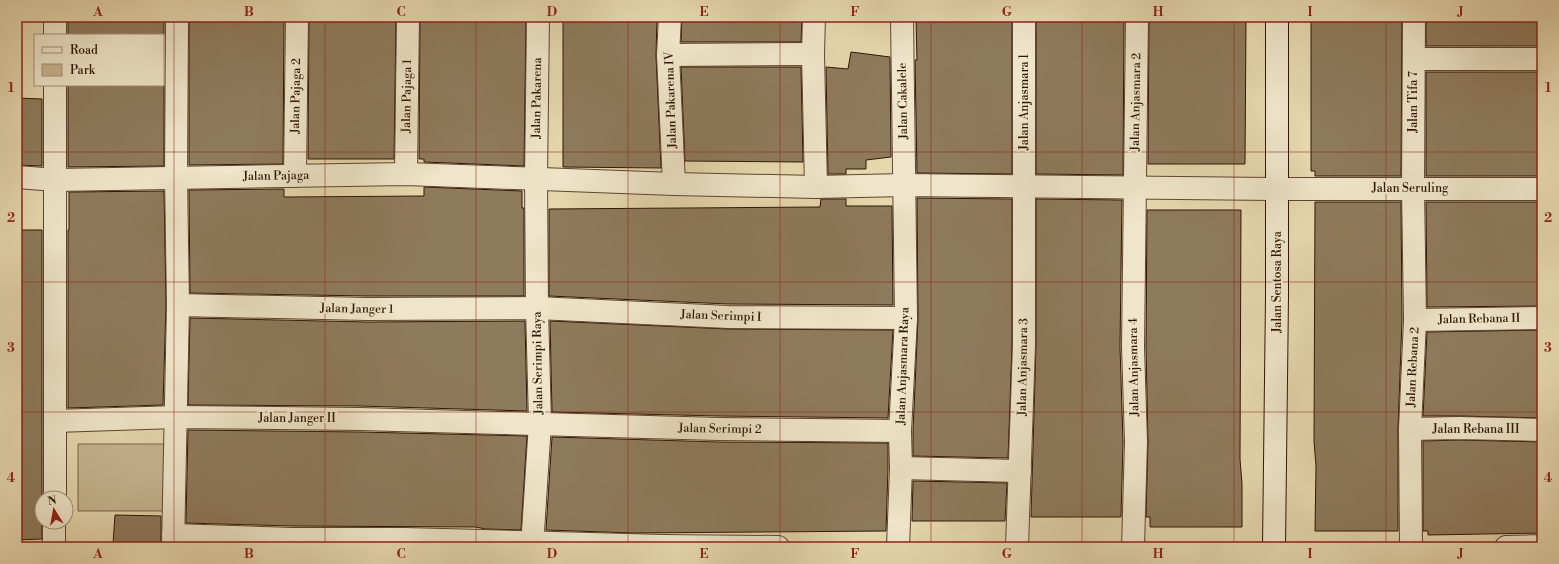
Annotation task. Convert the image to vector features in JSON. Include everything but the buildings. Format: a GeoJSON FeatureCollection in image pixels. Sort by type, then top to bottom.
{"type":"FeatureCollection","features":[{"type":"Feature","properties":{"kind":"street"},"geometry":{"type":"LineString","coordinates":[[55,17],[55,34]]}},
{"type":"Feature","properties":{"kind":"street"},"geometry":{"type":"LineString","coordinates":[[177,17],[176,177],[178,305],[173,541],[778,547]]}},
{"type":"Feature","properties":{"kind":"street","name":"Jalan Pajaga 2"},"geometry":{"type":"LineString","coordinates":[[295,176],[297,17]]}},
{"type":"Feature","properties":{"kind":"street","name":"Jalan Pajaga 1"},"geometry":{"type":"LineString","coordinates":[[406,174],[408,17]]}},
{"type":"Feature","properties":{"kind":"street","name":"Jalan Pakarena"},"geometry":{"type":"LineString","coordinates":[[536,178],[538,17]]}},
{"type":"Feature","properties":{"kind":"street","name":"Jalan Pakarena IV"},"geometry":{"type":"LineString","coordinates":[[670,17],[668,55],[674,184]]}},
{"type":"Feature","properties":{"kind":"street"},"geometry":{"type":"LineString","coordinates":[[814,17],[813,54],[816,187]]}},
{"type":"Feature","properties":{"kind":"street","name":"Jalan Cakalele"},"geometry":{"type":"LineString","coordinates":[[902,17],[904,185]]}},
{"type":"Feature","properties":{"kind":"street","name":"Jalan Anjasmara 1"},"geometry":{"type":"LineString","coordinates":[[1024,17],[1025,187]]}},
{"type":"Feature","properties":{"kind":"street","name":"Jalan Anjasmara 2"},"geometry":{"type":"LineString","coordinates":[[1134,187],[1137,17]]}},
{"type":"Feature","properties":{"kind":"street","name":"Jalan Sentosa Raya"},"geometry":{"type":"LineString","coordinates":[[1274,547],[1278,189],[1277,17]]}},
{"type":"Feature","properties":{"kind":"street","name":"Jalan Tifa 7"},"geometry":{"type":"LineString","coordinates":[[1413,188],[1414,17]]}},
{"type":"Feature","properties":{"kind":"street"},"geometry":{"type":"LineString","coordinates":[[668,55],[813,54]]}},
{"type":"Feature","properties":{"kind":"street"},"geometry":{"type":"LineString","coordinates":[[1414,59],[1542,59]]}},
{"type":"Feature","properties":{"kind":"street"},"geometry":{"type":"LineString","coordinates":[[55,86],[55,490]]}},
{"type":"Feature","properties":{"kind":"street","name":"Jalan Pajaga"},"geometry":{"type":"LineString","coordinates":[[17,177],[56,180],[406,174],[674,184],[816,187],[904,185]]}},
{"type":"Feature","properties":{"kind":"street","name":"Jalan Serimpi Raya"},"geometry":{"type":"LineString","coordinates":[[532,544],[540,423],[536,178]]}},
{"type":"Feature","properties":{"kind":"street","name":"Jalan Seruling"},"geometry":{"type":"LineString","coordinates":[[904,185],[1278,189],[1542,189]]}},
{"type":"Feature","properties":{"kind":"street","name":"Jalan Anjasmara Raya"},"geometry":{"type":"LineString","coordinates":[[898,547],[901,468],[900,430],[906,318],[904,185]]}},
{"type":"Feature","properties":{"kind":"street","name":"Jalan Anjasmara 3"},"geometry":{"type":"LineString","coordinates":[[1017,547],[1024,345],[1025,187]]}},
{"type":"Feature","properties":{"kind":"street","name":"Jalan Anjasmara 4"},"geometry":{"type":"LineString","coordinates":[[1134,187],[1133,347],[1136,442],[1134,547]]}},
{"type":"Feature","properties":{"kind":"street","name":"Jalan Rebana 2"},"geometry":{"type":"LineString","coordinates":[[1411,547],[1410,429],[1415,320],[1413,188]]}},
{"type":"Feature","properties":{"kind":"street","name":"Jalan Janger 1"},"geometry":{"type":"LineString","coordinates":[[178,305],[367,309],[537,308]]}},
{"type":"Feature","properties":{"kind":"street","name":"Jalan Serimpi I"},"geometry":{"type":"LineString","coordinates":[[537,308],[728,317],[906,318]]}},
{"type":"Feature","properties":{"kind":"street","name":"Jalan Rebana II"},"geometry":{"type":"LineString","coordinates":[[1415,320],[1542,318]]}},
{"type":"Feature","properties":{"kind":"street","name":"Jalan Janger II"},"geometry":{"type":"LineString","coordinates":[[55,421],[176,417],[540,423]]}},
{"type":"Feature","properties":{"kind":"street","name":"Jalan Serimpi 2"},"geometry":{"type":"LineString","coordinates":[[540,423],[719,429],[900,430]]}},
{"type":"Feature","properties":{"kind":"street","name":"Jalan Rebana III"},"geometry":{"type":"LineString","coordinates":[[1410,429],[1459,428],[1542,430]]}},
{"type":"Feature","properties":{"kind":"street"},"geometry":{"type":"LineString","coordinates":[[901,468],[1020,471]]}},
{"type":"Feature","properties":{"kind":"street"},"geometry":{"type":"LineString","coordinates":[[54,530],[54,547]]}},
{"type":"Feature","properties":{"kind":"street"},"geometry":{"type":"LineString","coordinates":[[1506,547],[1542,546]]}},
{"type":"Feature","properties":{"kind":"green space"},"geometry":{"type":"Polygon","coordinates":[[[78,444],[173,444],[172,511],[78,511],[78,444]]]}}]}
